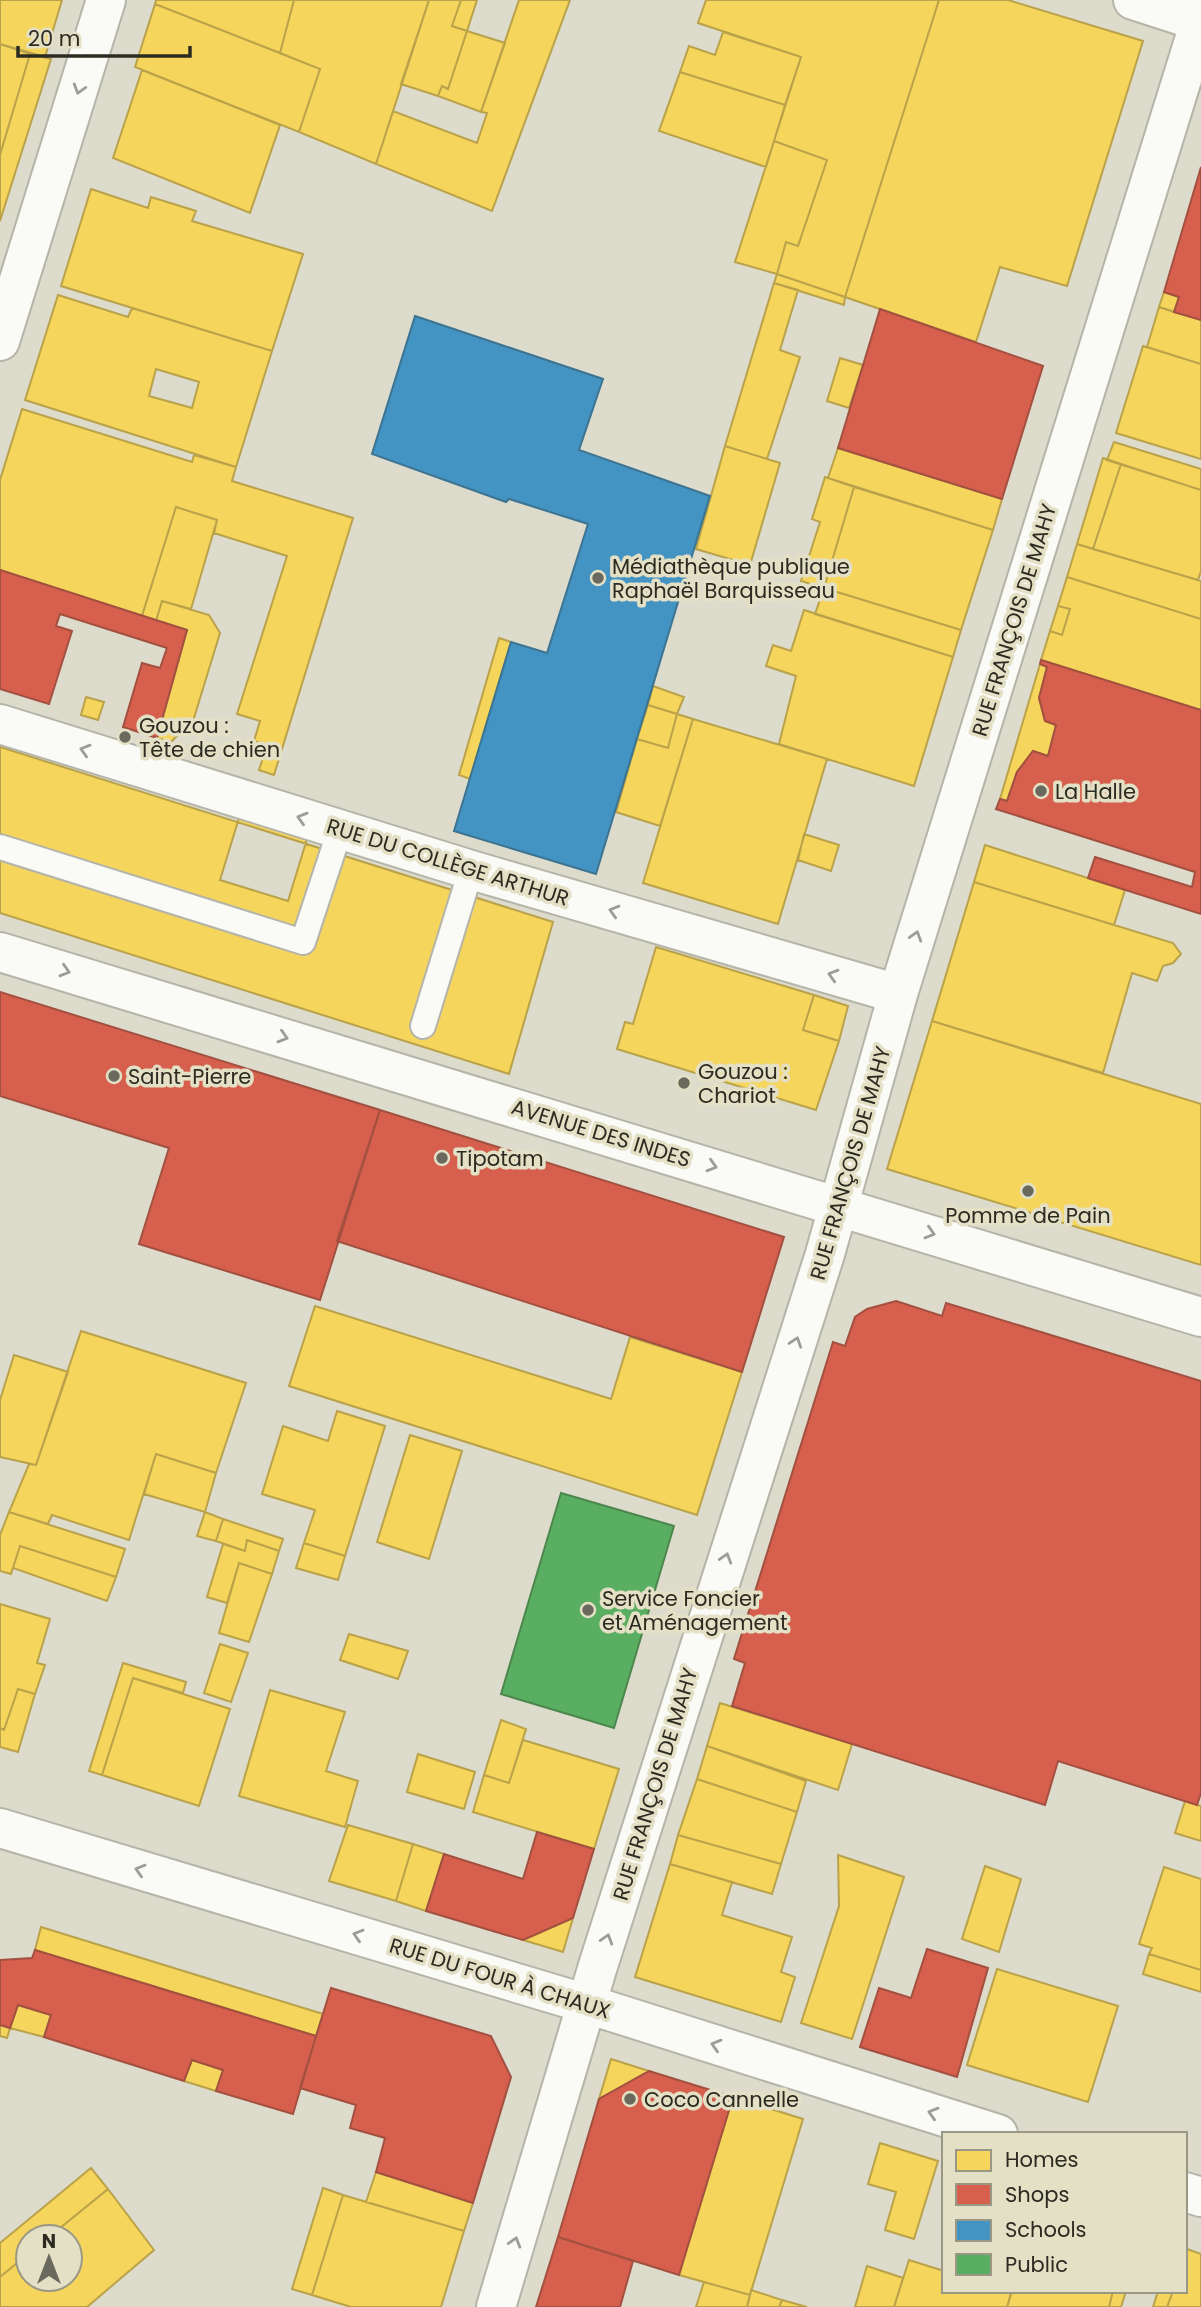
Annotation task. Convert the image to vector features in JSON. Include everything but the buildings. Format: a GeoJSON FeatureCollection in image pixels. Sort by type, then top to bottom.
{"type":"FeatureCollection","features":[{"type":"Feature","properties":{"kind":"street"},"geometry":{"type":"LineString","coordinates":[[0,341],[106,0]]}},
{"type":"Feature","properties":{"kind":"street"},"geometry":{"type":"LineString","coordinates":[[1133,0],[1201,20]]}},
{"type":"Feature","properties":{"kind":"street","name":"RUE FRANÇOIS DE MAHY"},"geometry":{"type":"LineString","coordinates":[[496,2307],[587,2004],[839,1205],[898,994],[1201,20]]}},
{"type":"Feature","properties":{"kind":"street","name":"RUE DU COLLÈGE ARTHUR"},"geometry":{"type":"LineString","coordinates":[[0,724],[471,870],[898,994]]}},
{"type":"Feature","properties":{"kind":"street","name":"AVENUE DES INDES"},"geometry":{"type":"LineString","coordinates":[[0,952],[1201,1317]]}},
{"type":"Feature","properties":{"kind":"street","name":"RUE DU FOUR À CHAUX"},"geometry":{"type":"LineString","coordinates":[[0,1828],[587,2004],[992,2132]]}},
{"type":"Feature","properties":{"kind":"lane"},"geometry":{"type":"LineString","coordinates":[[0,847],[303,942],[340,830]]}},
{"type":"Feature","properties":{"kind":"lane"},"geometry":{"type":"LineString","coordinates":[[423,1026],[471,870]]}},
{"type":"Feature","properties":{"kind":"place","name":"Médiathèque publique Raphaël Barquisseau"},"geometry":{"type":"Point","coordinates":[598,578]}},
{"type":"Feature","properties":{"kind":"place","name":"Gouzou : Tête de chien"},"geometry":{"type":"Point","coordinates":[125,737]}},
{"type":"Feature","properties":{"kind":"place","name":"La Halle"},"geometry":{"type":"Point","coordinates":[1041,791]}},
{"type":"Feature","properties":{"kind":"place","name":"Saint-Pierre"},"geometry":{"type":"Point","coordinates":[114,1076]}},
{"type":"Feature","properties":{"kind":"place","name":"Gouzou : Chariot"},"geometry":{"type":"Point","coordinates":[684,1083]}},
{"type":"Feature","properties":{"kind":"place","name":"Tipotam"},"geometry":{"type":"Point","coordinates":[442,1158]}},
{"type":"Feature","properties":{"kind":"place","name":"Pomme de Pain"},"geometry":{"type":"Point","coordinates":[1028,1191]}},
{"type":"Feature","properties":{"kind":"place","name":"Service Foncier et Aménagement"},"geometry":{"type":"Point","coordinates":[588,1610]}},
{"type":"Feature","properties":{"kind":"place","name":"Coco Cannelle"},"geometry":{"type":"Point","coordinates":[630,2099]}}]}
